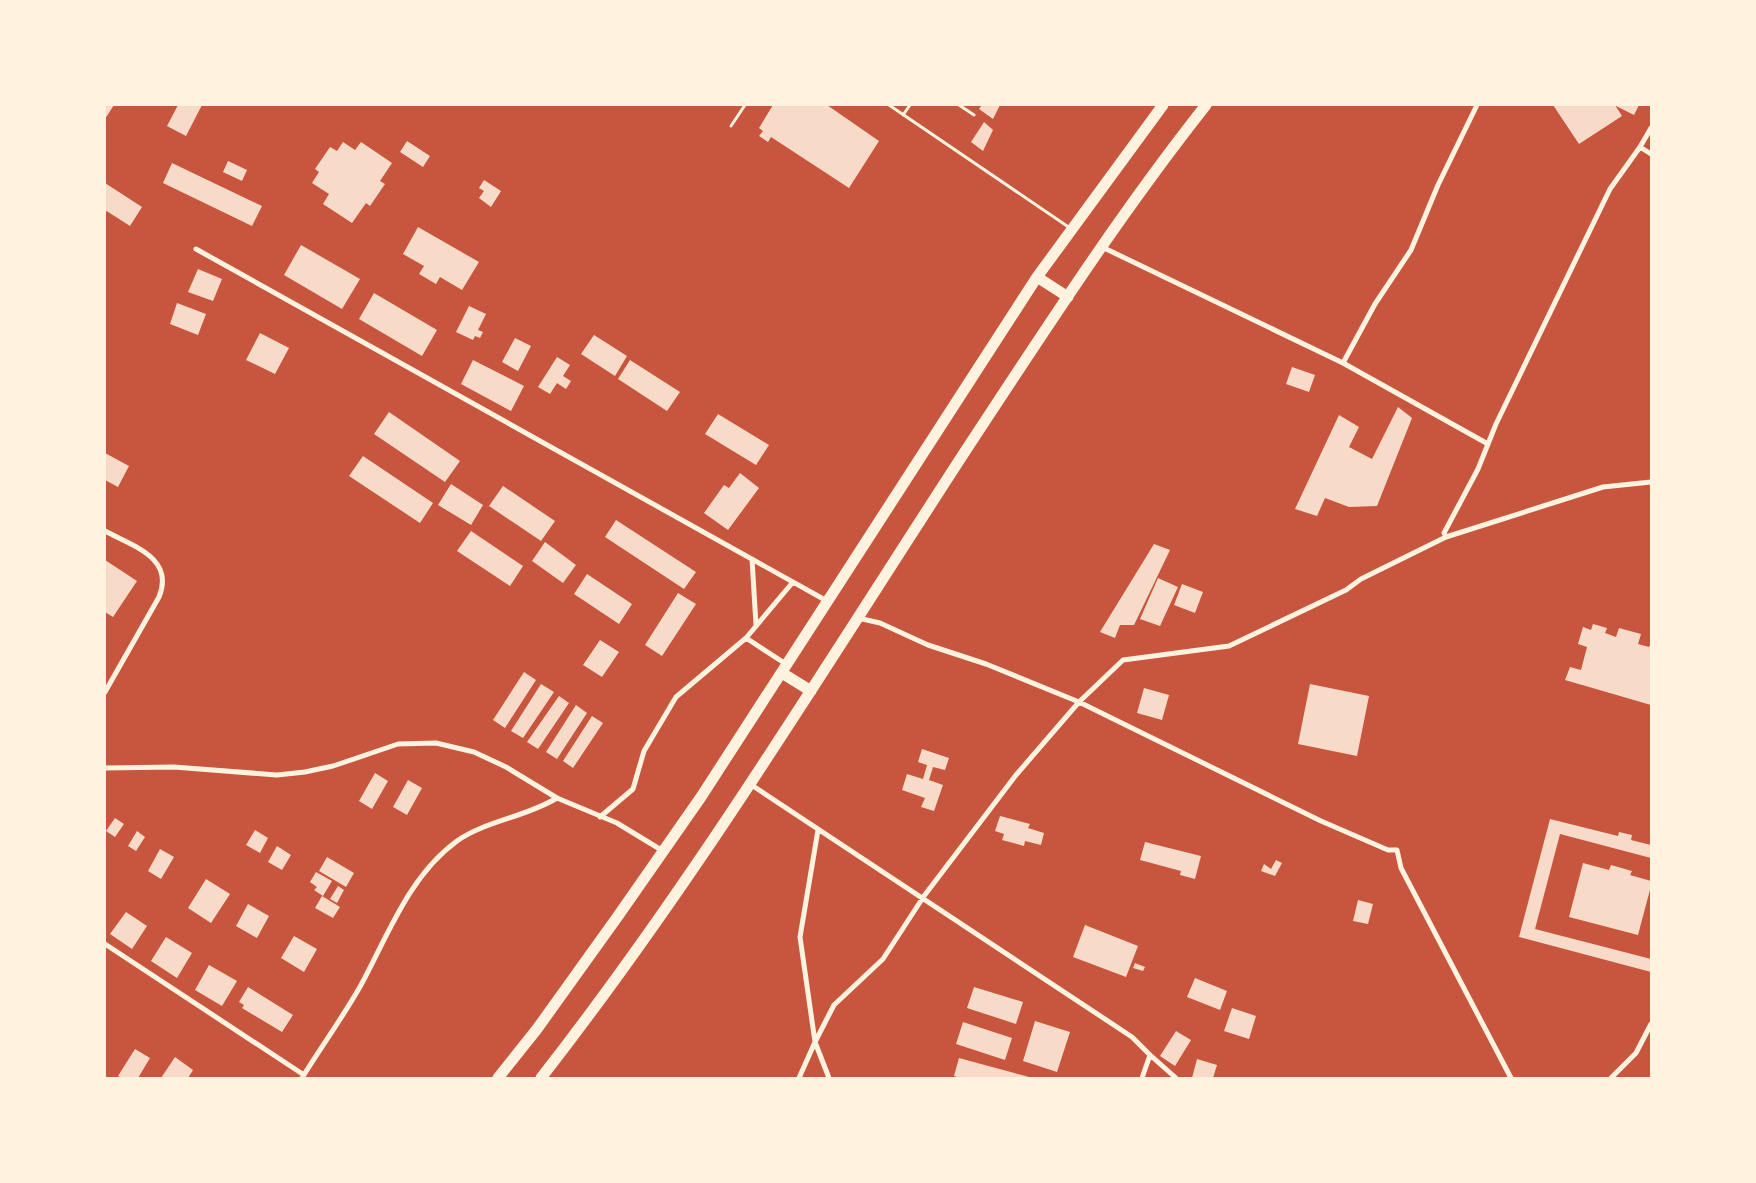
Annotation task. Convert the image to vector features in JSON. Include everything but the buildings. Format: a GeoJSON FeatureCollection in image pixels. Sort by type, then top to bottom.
{"type":"FeatureCollection","features":[{"type":"Feature","properties":{"kind":"highway"},"geometry":{"type":"LineString","coordinates":[[498,1078],[548,1012],[663,851],[785,669],[1037,277],[1163,105]]}},
{"type":"Feature","properties":{"kind":"highway"},"geometry":{"type":"LineString","coordinates":[[541,1078],[646,935],[750,784],[1102,246],[1206,105]]}},
{"type":"Feature","properties":{"kind":"highway"},"geometry":{"type":"LineString","coordinates":[[1037,277],[1068,297]]}},
{"type":"Feature","properties":{"kind":"highway"},"geometry":{"type":"LineString","coordinates":[[785,669],[811,691]]}},
{"type":"Feature","properties":{"kind":"street"},"geometry":{"type":"LineString","coordinates":[[1343,363],[1375,304],[1412,250],[1438,185],[1477,105]]}},
{"type":"Feature","properties":{"kind":"street"},"geometry":{"type":"LineString","coordinates":[[1446,536],[1444,533],[1478,469],[1488,444],[1610,188],[1640,147],[1651,128]]}},
{"type":"Feature","properties":{"kind":"street"},"geometry":{"type":"LineString","coordinates":[[1640,147],[1651,154]]}},
{"type":"Feature","properties":{"kind":"street"},"geometry":{"type":"LineString","coordinates":[[1102,246],[1343,363],[1488,444]]}},
{"type":"Feature","properties":{"kind":"street"},"geometry":{"type":"LineString","coordinates":[[196,249],[828,601]]}},
{"type":"Feature","properties":{"kind":"street"},"geometry":{"type":"LineString","coordinates":[[799,1078],[834,1005],[883,959],[922,900],[1016,775],[1079,702],[1123,660],[1229,646],[1346,590],[1361,580],[1446,536],[1604,488],[1651,482]]}},
{"type":"Feature","properties":{"kind":"street"},"geometry":{"type":"LineString","coordinates":[[105,532],[146,553],[158,563],[162,574],[163,587],[105,692]]}},
{"type":"Feature","properties":{"kind":"street"},"geometry":{"type":"LineString","coordinates":[[752,559],[756,626]]}},
{"type":"Feature","properties":{"kind":"street"},"geometry":{"type":"LineString","coordinates":[[600,816],[633,789],[644,752],[676,698],[746,638],[793,582]]}},
{"type":"Feature","properties":{"kind":"street"},"geometry":{"type":"LineString","coordinates":[[858,617],[880,623],[928,645],[986,664],[1079,702],[1321,821],[1388,850],[1396,850],[1401,868],[1511,1078]]}},
{"type":"Feature","properties":{"kind":"street"},"geometry":{"type":"LineString","coordinates":[[746,638],[785,669]]}},
{"type":"Feature","properties":{"kind":"street"},"geometry":{"type":"LineString","coordinates":[[105,768],[174,767],[278,775],[333,766],[398,744],[436,743],[474,752],[506,767],[557,798],[617,823],[663,851]]}},
{"type":"Feature","properties":{"kind":"street"},"geometry":{"type":"LineString","coordinates":[[750,784],[1132,1038],[1176,1078]]}},
{"type":"Feature","properties":{"kind":"street"},"geometry":{"type":"LineString","coordinates":[[105,944],[303,1076],[360,987],[413,887],[430,865],[457,841],[474,831],[542,807],[557,798]]}},
{"type":"Feature","properties":{"kind":"street"},"geometry":{"type":"LineString","coordinates":[[818,830],[800,937],[815,1042],[829,1078]]}},
{"type":"Feature","properties":{"kind":"street"},"geometry":{"type":"LineString","coordinates":[[1611,1078],[1636,1053],[1651,1024]]}},
{"type":"Feature","properties":{"kind":"street"},"geometry":{"type":"LineString","coordinates":[[1142,1078],[1150,1055]]}},
{"type":"Feature","properties":{"kind":"lane"},"geometry":{"type":"LineString","coordinates":[[731,126],[745,105]]}},
{"type":"Feature","properties":{"kind":"lane"},"geometry":{"type":"LineString","coordinates":[[889,105],[1072,229]]}},
{"type":"Feature","properties":{"kind":"lane"},"geometry":{"type":"LineString","coordinates":[[903,115],[910,105]]}},
{"type":"Feature","properties":{"kind":"lane"},"geometry":{"type":"LineString","coordinates":[[959,105],[974,115]]}}]}
